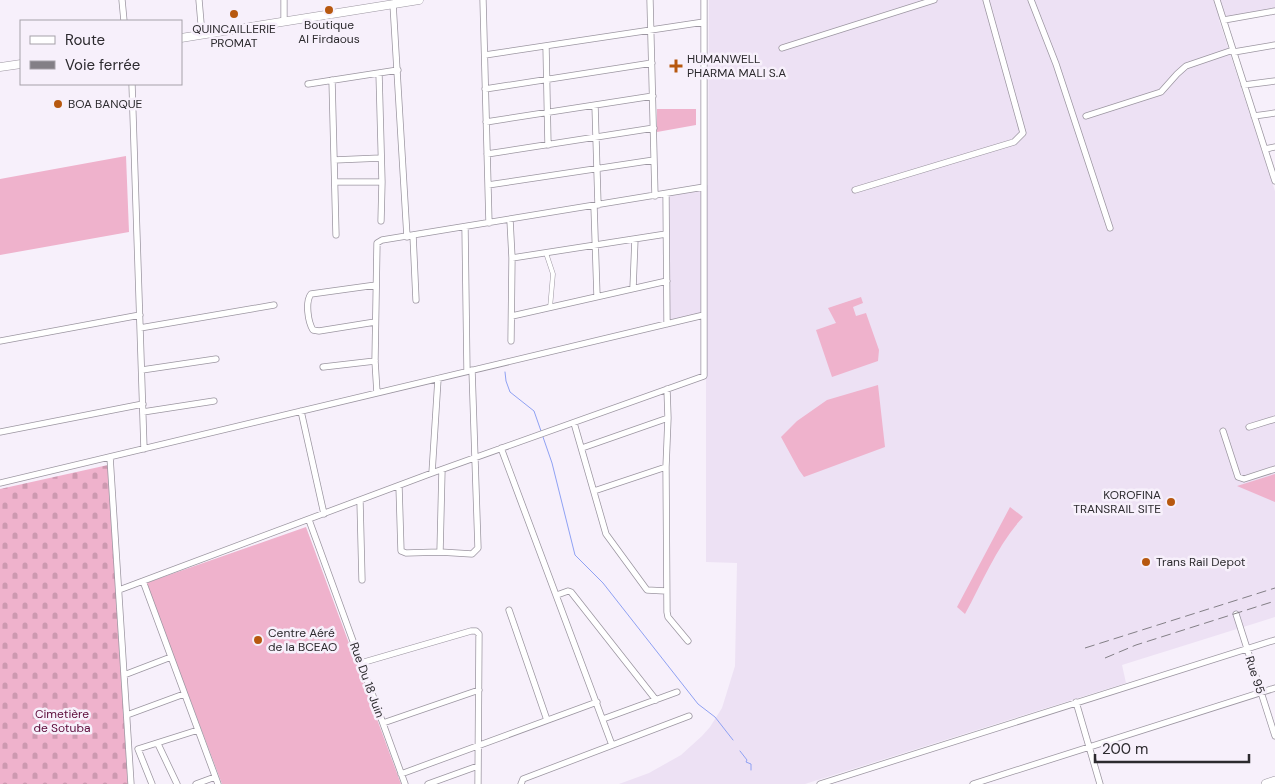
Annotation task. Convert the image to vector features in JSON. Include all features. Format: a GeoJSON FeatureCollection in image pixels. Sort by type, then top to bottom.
{"type":"FeatureCollection","features":[{"type":"Feature","properties":{"kind":"main road"},"geometry":{"type":"LineString","coordinates":[[182,38],[284,22],[381,3],[393,4],[419,0]]}},
{"type":"Feature","properties":{"kind":"main road"},"geometry":{"type":"LineString","coordinates":[[0,67],[20,64]]}},
{"type":"Feature","properties":{"kind":"main road"},"geometry":{"type":"LineString","coordinates":[[1266,784],[1275,781]]}},
{"type":"Feature","properties":{"kind":"street"},"geometry":{"type":"LineString","coordinates":[[122,0],[124,20]]}},
{"type":"Feature","properties":{"kind":"street"},"geometry":{"type":"LineString","coordinates":[[199,0],[202,35]]}},
{"type":"Feature","properties":{"kind":"street"},"geometry":{"type":"LineString","coordinates":[[284,0],[284,22]]}},
{"type":"Feature","properties":{"kind":"street"},"geometry":{"type":"LineString","coordinates":[[483,0],[488,223]]}},
{"type":"Feature","properties":{"kind":"street"},"geometry":{"type":"LineString","coordinates":[[650,0],[655,196]]}},
{"type":"Feature","properties":{"kind":"street"},"geometry":{"type":"LineString","coordinates":[[119,590],[432,473],[704,376],[704,0]]}},
{"type":"Feature","properties":{"kind":"street"},"geometry":{"type":"LineString","coordinates":[[782,48],[934,0]]}},
{"type":"Feature","properties":{"kind":"street"},"geometry":{"type":"LineString","coordinates":[[855,190],[1014,142],[1023,133],[986,0]]}},
{"type":"Feature","properties":{"kind":"street"},"geometry":{"type":"LineString","coordinates":[[1031,0],[1056,64],[1110,228]]}},
{"type":"Feature","properties":{"kind":"street"},"geometry":{"type":"LineString","coordinates":[[1217,0],[1275,181]]}},
{"type":"Feature","properties":{"kind":"street"},"geometry":{"type":"LineString","coordinates":[[393,4],[416,300]]}},
{"type":"Feature","properties":{"kind":"street"},"geometry":{"type":"LineString","coordinates":[[1224,20],[1275,11]]}},
{"type":"Feature","properties":{"kind":"street"},"geometry":{"type":"LineString","coordinates":[[484,55],[704,22]]}},
{"type":"Feature","properties":{"kind":"street"},"geometry":{"type":"LineString","coordinates":[[546,46],[548,145]]}},
{"type":"Feature","properties":{"kind":"street"},"geometry":{"type":"LineString","coordinates":[[1086,116],[1161,92],[1186,66],[1234,51],[1275,46]]}},
{"type":"Feature","properties":{"kind":"street"},"geometry":{"type":"LineString","coordinates":[[485,89],[652,63]]}},
{"type":"Feature","properties":{"kind":"street"},"geometry":{"type":"LineString","coordinates":[[308,84],[398,70]]}},
{"type":"Feature","properties":{"kind":"street"},"geometry":{"type":"LineString","coordinates":[[379,73],[382,182],[381,221]]}},
{"type":"Feature","properties":{"kind":"street"},"geometry":{"type":"LineString","coordinates":[[332,80],[336,235]]}},
{"type":"Feature","properties":{"kind":"street"},"geometry":{"type":"LineString","coordinates":[[1244,85],[1275,81]]}},
{"type":"Feature","properties":{"kind":"street"},"geometry":{"type":"LineString","coordinates":[[132,85],[144,449]]}},
{"type":"Feature","properties":{"kind":"street"},"geometry":{"type":"LineString","coordinates":[[486,122],[653,96]]}},
{"type":"Feature","properties":{"kind":"street"},"geometry":{"type":"LineString","coordinates":[[595,105],[597,296]]}},
{"type":"Feature","properties":{"kind":"street"},"geometry":{"type":"LineString","coordinates":[[1254,116],[1275,113]]}},
{"type":"Feature","properties":{"kind":"street"},"geometry":{"type":"LineString","coordinates":[[487,154],[654,128]]}},
{"type":"Feature","properties":{"kind":"street"},"geometry":{"type":"LineString","coordinates":[[1265,149],[1275,147]]}},
{"type":"Feature","properties":{"kind":"street"},"geometry":{"type":"LineString","coordinates":[[334,160],[381,158]]}},
{"type":"Feature","properties":{"kind":"street"},"geometry":{"type":"LineString","coordinates":[[488,185],[654,160]]}},
{"type":"Feature","properties":{"kind":"street"},"geometry":{"type":"LineString","coordinates":[[335,182],[382,182]]}},
{"type":"Feature","properties":{"kind":"street"},"geometry":{"type":"LineString","coordinates":[[377,393],[375,322],[377,243],[382,240],[704,187]]}},
{"type":"Feature","properties":{"kind":"street"},"geometry":{"type":"LineString","coordinates":[[666,194],[667,324]]}},
{"type":"Feature","properties":{"kind":"street"},"geometry":{"type":"LineString","coordinates":[[510,220],[512,258],[511,341]]}},
{"type":"Feature","properties":{"kind":"street"},"geometry":{"type":"LineString","coordinates":[[399,486],[401,552],[472,554],[478,548],[476,458],[470,370],[465,227]]}},
{"type":"Feature","properties":{"kind":"street"},"geometry":{"type":"LineString","coordinates":[[512,258],[666,234]]}},
{"type":"Feature","properties":{"kind":"street"},"geometry":{"type":"LineString","coordinates":[[634,288],[635,239]]}},
{"type":"Feature","properties":{"kind":"street"},"geometry":{"type":"LineString","coordinates":[[546,253],[552,274],[550,308]]}},
{"type":"Feature","properties":{"kind":"street"},"geometry":{"type":"LineString","coordinates":[[512,316],[667,281]]}},
{"type":"Feature","properties":{"kind":"street"},"geometry":{"type":"LineString","coordinates":[[375,322],[319,331],[313,330],[310,325],[308,299],[311,294],[376,285]]}},
{"type":"Feature","properties":{"kind":"street"},"geometry":{"type":"LineString","coordinates":[[140,328],[274,305]]}},
{"type":"Feature","properties":{"kind":"street"},"geometry":{"type":"LineString","coordinates":[[0,341],[140,315]]}},
{"type":"Feature","properties":{"kind":"street"},"geometry":{"type":"LineString","coordinates":[[0,483],[704,315]]}},
{"type":"Feature","properties":{"kind":"street"},"geometry":{"type":"LineString","coordinates":[[142,370],[216,359]]}},
{"type":"Feature","properties":{"kind":"street"},"geometry":{"type":"LineString","coordinates":[[323,367],[375,361]]}},
{"type":"Feature","properties":{"kind":"street"},"geometry":{"type":"LineString","coordinates":[[432,473],[438,379]]}},
{"type":"Feature","properties":{"kind":"street"},"geometry":{"type":"LineString","coordinates":[[667,389],[666,591],[668,617],[688,641]]}},
{"type":"Feature","properties":{"kind":"street"},"geometry":{"type":"LineString","coordinates":[[143,412],[214,401]]}},
{"type":"Feature","properties":{"kind":"street"},"geometry":{"type":"LineString","coordinates":[[0,432],[143,404]]}},
{"type":"Feature","properties":{"kind":"street"},"geometry":{"type":"LineString","coordinates":[[300,412],[324,514]]}},
{"type":"Feature","properties":{"kind":"street"},"geometry":{"type":"LineString","coordinates":[[582,448],[668,418]]}},
{"type":"Feature","properties":{"kind":"street"},"geometry":{"type":"LineString","coordinates":[[1249,427],[1275,418]]}},
{"type":"Feature","properties":{"kind":"street"},"geometry":{"type":"LineString","coordinates":[[574,423],[606,534],[623,560],[648,590],[666,591]]}},
{"type":"Feature","properties":{"kind":"street"},"geometry":{"type":"LineString","coordinates":[[1223,431],[1238,477],[1244,479],[1275,469]]}},
{"type":"Feature","properties":{"kind":"street"},"geometry":{"type":"LineString","coordinates":[[501,448],[558,595],[612,745]]}},
{"type":"Feature","properties":{"kind":"street"},"geometry":{"type":"LineString","coordinates":[[110,457],[132,784]]}},
{"type":"Feature","properties":{"kind":"street"},"geometry":{"type":"LineString","coordinates":[[594,491],[666,467]]}},
{"type":"Feature","properties":{"kind":"street"},"geometry":{"type":"LineString","coordinates":[[440,552],[442,470]]}},
{"type":"Feature","properties":{"kind":"street"},"geometry":{"type":"LineString","coordinates":[[360,501],[362,580]]}},
{"type":"Feature","properties":{"kind":"street","name":"Rue Du 18 Juin"},"geometry":{"type":"LineString","coordinates":[[309,520],[405,784]]}},
{"type":"Feature","properties":{"kind":"street"},"geometry":{"type":"LineString","coordinates":[[143,581],[218,784]]}},
{"type":"Feature","properties":{"kind":"street"},"geometry":{"type":"LineString","coordinates":[[558,595],[568,591],[571,592],[656,700]]}},
{"type":"Feature","properties":{"kind":"street"},"geometry":{"type":"LineString","coordinates":[[509,610],[547,720]]}},
{"type":"Feature","properties":{"kind":"street","name":"Rue 95"},"geometry":{"type":"LineString","coordinates":[[1236,614],[1275,736]]}},
{"type":"Feature","properties":{"kind":"street"},"geometry":{"type":"LineString","coordinates":[[361,664],[471,631],[476,631],[479,634],[478,784]]}},
{"type":"Feature","properties":{"kind":"street"},"geometry":{"type":"LineString","coordinates":[[820,784],[1275,640]]}},
{"type":"Feature","properties":{"kind":"street"},"geometry":{"type":"LineString","coordinates":[[124,675],[171,657]]}},
{"type":"Feature","properties":{"kind":"street"},"geometry":{"type":"LineString","coordinates":[[973,784],[1275,688]]}},
{"type":"Feature","properties":{"kind":"street"},"geometry":{"type":"LineString","coordinates":[[383,723],[479,690]]}},
{"type":"Feature","properties":{"kind":"street"},"geometry":{"type":"LineString","coordinates":[[603,720],[678,692]]}},
{"type":"Feature","properties":{"kind":"street"},"geometry":{"type":"LineString","coordinates":[[127,715],[184,694]]}},
{"type":"Feature","properties":{"kind":"street"},"geometry":{"type":"LineString","coordinates":[[401,774],[597,702]]}},
{"type":"Feature","properties":{"kind":"street"},"geometry":{"type":"LineString","coordinates":[[1076,702],[1100,784]]}},
{"type":"Feature","properties":{"kind":"street"},"geometry":{"type":"LineString","coordinates":[[521,784],[522,780],[689,716]]}},
{"type":"Feature","properties":{"kind":"street"},"geometry":{"type":"LineString","coordinates":[[152,784],[138,749],[198,730]]}},
{"type":"Feature","properties":{"kind":"street"},"geometry":{"type":"LineString","coordinates":[[158,744],[177,784]]}},
{"type":"Feature","properties":{"kind":"street"},"geometry":{"type":"LineString","coordinates":[[428,784],[478,766]]}},
{"type":"Feature","properties":{"kind":"street"},"geometry":{"type":"LineString","coordinates":[[196,784],[215,777]]}},
{"type":"Feature","properties":{"kind":"shaded area"},"geometry":{"type":"Polygon","coordinates":[[[709,0],[1275,0],[1275,11],[1219,20],[1275,191],[1275,617],[1122,665],[1126,683],[805,784],[619,784],[649,773],[681,755],[702,736],[722,708],[735,666],[737,563],[706,562],[706,316],[667,325],[667,192],[708,185],[709,0]]]}},
{"type":"Feature","properties":{"kind":"green space"},"geometry":{"type":"Polygon","coordinates":[[[657,109],[696,109],[696,125],[657,132],[657,109]]]}},
{"type":"Feature","properties":{"kind":"green space"},"geometry":{"type":"Polygon","coordinates":[[[126,156],[129,232],[0,255],[0,179],[126,156]]]}},
{"type":"Feature","properties":{"kind":"green space"},"geometry":{"type":"Polygon","coordinates":[[[861,297],[863,303],[853,307],[856,316],[866,313],[879,350],[878,361],[832,377],[816,330],[836,323],[828,308],[861,297]]]}},
{"type":"Feature","properties":{"kind":"green space"},"geometry":{"type":"Polygon","coordinates":[[[878,385],[885,447],[804,477],[781,437],[797,421],[827,400],[878,385]]]}},
{"type":"Feature","properties":{"kind":"green space","name":"Cimetière de Sotuba"},"geometry":{"type":"Polygon","coordinates":[[[108,465],[128,784],[0,784],[0,489],[108,465]]]}},
{"type":"Feature","properties":{"kind":"green space"},"geometry":{"type":"Polygon","coordinates":[[[1275,474],[1275,502],[1237,486],[1275,474]]]}},
{"type":"Feature","properties":{"kind":"green space"},"geometry":{"type":"Polygon","coordinates":[[[1010,507],[1023,517],[998,551],[965,614],[957,607],[1010,507]]]}},
{"type":"Feature","properties":{"kind":"green space","name":"Centre Aéré de la BCEAO"},"geometry":{"type":"Polygon","coordinates":[[[306,527],[401,784],[222,784],[146,583],[306,527]]]}},
{"type":"Feature","properties":{"kind":"waterway"},"geometry":{"type":"LineString","coordinates":[[505,372],[510,392],[534,411],[541,431]]}},
{"type":"Feature","properties":{"kind":"waterway"},"geometry":{"type":"LineString","coordinates":[[543,437],[552,463],[575,555],[603,583],[698,704],[715,717],[733,740]]}},
{"type":"Feature","properties":{"kind":"waterway"},"geometry":{"type":"LineString","coordinates":[[740,751],[747,760],[746,762],[751,764],[751,770]]}},
{"type":"Feature","properties":{"kind":"railway"},"geometry":{"type":"LineString","coordinates":[[1085,648],[1275,588]]}},
{"type":"Feature","properties":{"kind":"railway"},"geometry":{"type":"LineString","coordinates":[[1105,658],[1136,645],[1275,601]]}},
{"type":"Feature","properties":{"kind":"place","name":"Boutique Al Firdaous"},"geometry":{"type":"Point","coordinates":[329,10]}},
{"type":"Feature","properties":{"kind":"place","name":"QUINCAILLERIE PROMAT"},"geometry":{"type":"Point","coordinates":[234,14]}},
{"type":"Feature","properties":{"kind":"place","name":"HUMANWELL PHARMA MALI S.A"},"geometry":{"type":"Point","coordinates":[676,66]}},
{"type":"Feature","properties":{"kind":"place","name":"BOA BANQUE"},"geometry":{"type":"Point","coordinates":[58,104]}},
{"type":"Feature","properties":{"kind":"place","name":"KOROFINA TRANSRAIL SITE"},"geometry":{"type":"Point","coordinates":[1171,502]}},
{"type":"Feature","properties":{"kind":"place","name":"Trans Rail Depot"},"geometry":{"type":"Point","coordinates":[1146,562]}},
{"type":"Feature","properties":{"kind":"place","name":"Centre Aéré de la BCEAO"},"geometry":{"type":"Point","coordinates":[258,640]}}]}
